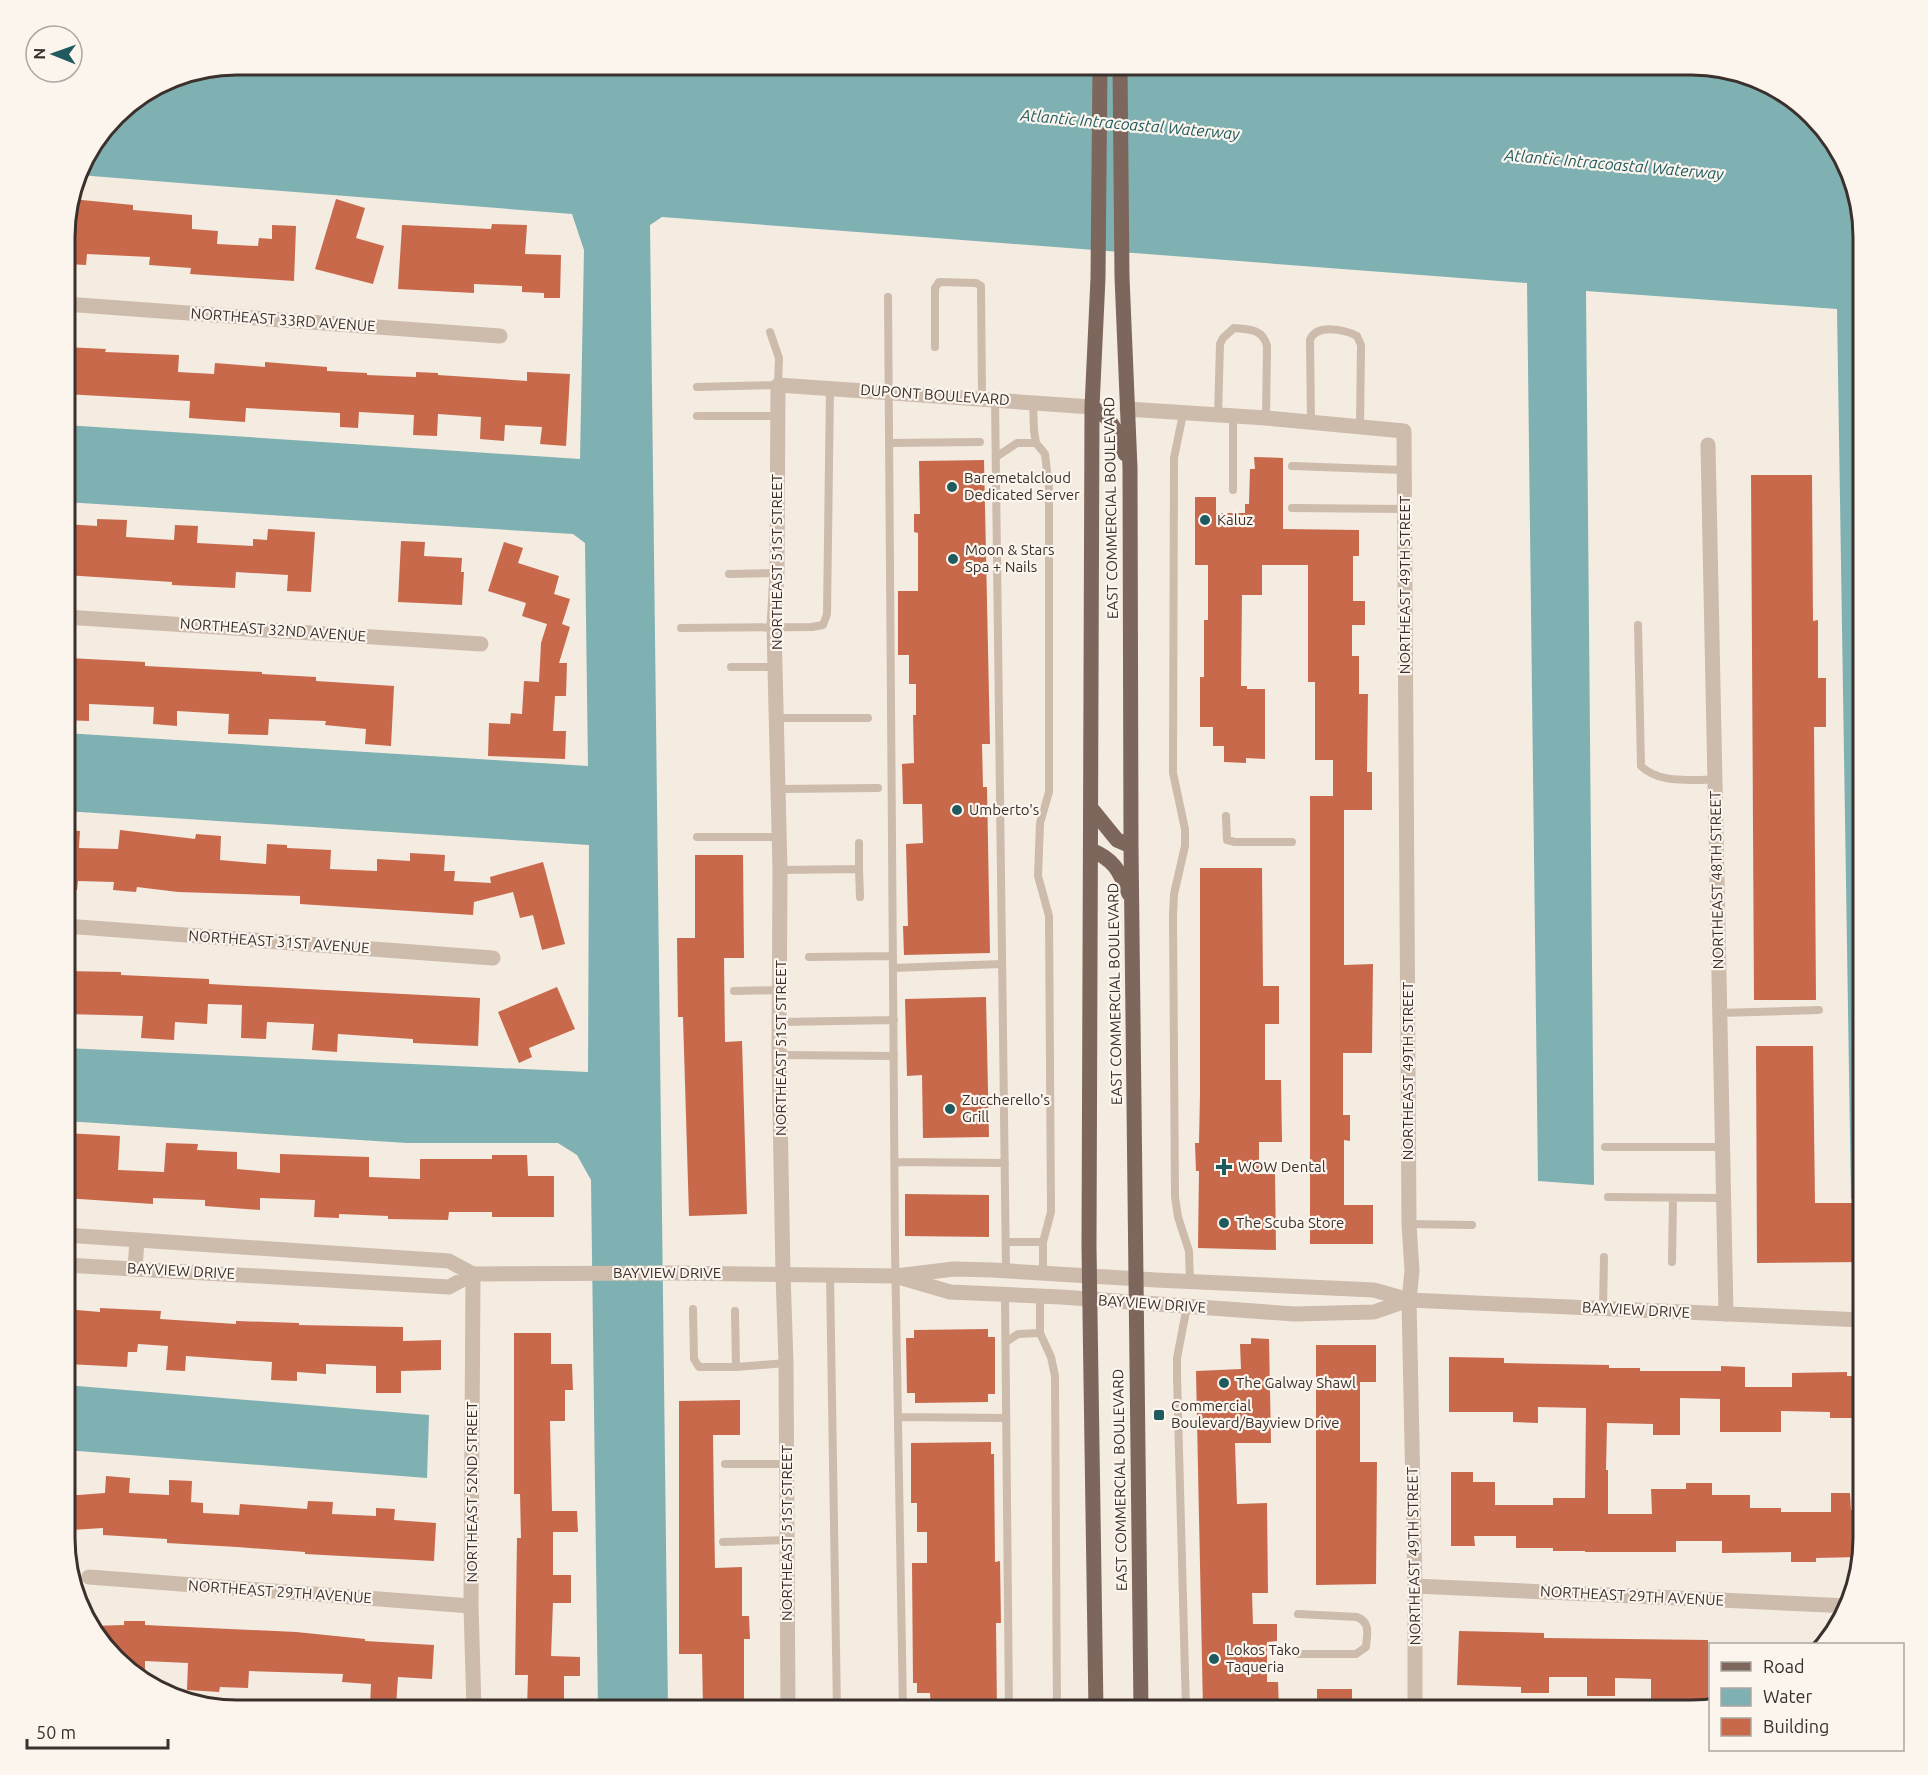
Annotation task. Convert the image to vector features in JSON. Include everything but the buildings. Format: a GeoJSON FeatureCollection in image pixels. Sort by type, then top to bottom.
{"type":"FeatureCollection","features":[{"type":"Feature","properties":{"kind":"main road","name":"EAST COMMERCIAL BOULEVARD"},"geometry":{"type":"LineString","coordinates":[[1096,1700],[1090,1299],[1091,808],[1092,407],[1098,278],[1100,75]]}},
{"type":"Feature","properties":{"kind":"main road","name":"EAST COMMERCIAL BOULEVARD"},"geometry":{"type":"LineString","coordinates":[[1120,75],[1122,277],[1130,468],[1131,900],[1141,1700]]}},
{"type":"Feature","properties":{"kind":"main road"},"geometry":{"type":"LineString","coordinates":[[1092,407],[1106,414],[1130,468]]}},
{"type":"Feature","properties":{"kind":"main road"},"geometry":{"type":"LineString","coordinates":[[1091,808],[1117,840],[1131,846]]}},
{"type":"Feature","properties":{"kind":"main road"},"geometry":{"type":"LineString","coordinates":[[1091,850],[1106,856],[1117,868],[1131,900]]}},
{"type":"Feature","properties":{"kind":"street","name":"NORTHEAST 33RD AVENUE"},"geometry":{"type":"LineString","coordinates":[[75,305],[500,336]]}},
{"type":"Feature","properties":{"kind":"street","name":"DUPONT BOULEVARD"},"geometry":{"type":"LineString","coordinates":[[778,385],[1092,407]]}},
{"type":"Feature","properties":{"kind":"street","name":"NORTHEAST 51ST STREET"},"geometry":{"type":"LineString","coordinates":[[778,385],[777,573],[774,627],[780,870],[779,1055],[786,1363],[788,1700]]}},
{"type":"Feature","properties":{"kind":"street"},"geometry":{"type":"LineString","coordinates":[[1127,410],[1266,418],[1360,427]]}},
{"type":"Feature","properties":{"kind":"street","name":"NORTHEAST 49TH STREET"},"geometry":{"type":"LineString","coordinates":[[1360,427],[1404,431],[1409,1224],[1412,1271],[1409,1300],[1415,1700]]}},
{"type":"Feature","properties":{"kind":"street","name":"NORTHEAST 48TH STREET"},"geometry":{"type":"LineString","coordinates":[[1708,445],[1726,1314]]}},
{"type":"Feature","properties":{"kind":"street","name":"NORTHEAST 32ND AVENUE"},"geometry":{"type":"LineString","coordinates":[[75,618],[481,644]]}},
{"type":"Feature","properties":{"kind":"street","name":"NORTHEAST 31ST AVENUE"},"geometry":{"type":"LineString","coordinates":[[75,927],[492,958]]}},
{"type":"Feature","properties":{"kind":"street","name":"BAYVIEW DRIVE"},"geometry":{"type":"LineString","coordinates":[[75,1236],[449,1261],[473,1274],[672,1273],[896,1276],[954,1269],[1374,1290],[1409,1300],[1853,1320]]}},
{"type":"Feature","properties":{"kind":"street"},"geometry":{"type":"LineString","coordinates":[[135,1269],[137,1240]]}},
{"type":"Feature","properties":{"kind":"street"},"geometry":{"type":"LineString","coordinates":[[204,1273],[206,1245]]}},
{"type":"Feature","properties":{"kind":"street"},"geometry":{"type":"LineString","coordinates":[[338,1281],[340,1254]]}},
{"type":"Feature","properties":{"kind":"street","name":"BAYVIEW DRIVE"},"geometry":{"type":"LineString","coordinates":[[75,1266],[449,1287],[473,1274]]}},
{"type":"Feature","properties":{"kind":"street","name":"NORTHEAST 52ND STREET"},"geometry":{"type":"LineString","coordinates":[[473,1274],[471,1606],[474,1700]]}},
{"type":"Feature","properties":{"kind":"street","name":"BAYVIEW DRIVE"},"geometry":{"type":"LineString","coordinates":[[896,1276],[950,1292],[1090,1299],[1294,1314],[1374,1312],[1409,1300]]}},
{"type":"Feature","properties":{"kind":"street","name":"NORTHEAST 29TH AVENUE"},"geometry":{"type":"LineString","coordinates":[[90,1577],[471,1606]]}},
{"type":"Feature","properties":{"kind":"street","name":"NORTHEAST 29TH AVENUE"},"geometry":{"type":"LineString","coordinates":[[1415,1586],[1838,1605]]}},
{"type":"Feature","properties":{"kind":"lane"},"geometry":{"type":"LineString","coordinates":[[935,347],[935,288],[939,282],[976,283],[981,286],[988,399],[996,457],[1006,1271]]}},
{"type":"Feature","properties":{"kind":"lane"},"geometry":{"type":"LineString","coordinates":[[888,297],[896,1276],[903,1700]]}},
{"type":"Feature","properties":{"kind":"lane"},"geometry":{"type":"LineString","coordinates":[[1233,490],[1220,344],[1234,328],[1252,329],[1265,338],[1267,346],[1266,418]]}},
{"type":"Feature","properties":{"kind":"lane"},"geometry":{"type":"LineString","coordinates":[[1311,422],[1310,340],[1312,335],[1319,330],[1341,331],[1357,336],[1361,345],[1360,427]]}},
{"type":"Feature","properties":{"kind":"lane"},"geometry":{"type":"LineString","coordinates":[[697,387],[778,385],[779,358],[770,332]]}},
{"type":"Feature","properties":{"kind":"lane"},"geometry":{"type":"LineString","coordinates":[[681,628],[823,625],[826,614],[830,388]]}},
{"type":"Feature","properties":{"kind":"lane"},"geometry":{"type":"LineString","coordinates":[[1033,402],[1036,443],[1045,454],[1048,488],[1048,792],[1040,823],[1038,876],[1049,916],[1051,1212],[1044,1242],[1043,1273]]}},
{"type":"Feature","properties":{"kind":"lane"},"geometry":{"type":"LineString","coordinates":[[1183,414],[1174,458],[1173,773],[1185,829],[1185,846],[1174,894],[1175,1197],[1178,1217],[1189,1251],[1190,1282]]}},
{"type":"Feature","properties":{"kind":"lane"},"geometry":{"type":"LineString","coordinates":[[697,416],[777,416]]}},
{"type":"Feature","properties":{"kind":"lane"},"geometry":{"type":"LineString","coordinates":[[889,443],[980,442]]}},
{"type":"Feature","properties":{"kind":"lane"},"geometry":{"type":"LineString","coordinates":[[996,457],[1017,443],[1036,443]]}},
{"type":"Feature","properties":{"kind":"lane"},"geometry":{"type":"LineString","coordinates":[[1292,466],[1404,470]]}},
{"type":"Feature","properties":{"kind":"lane"},"geometry":{"type":"LineString","coordinates":[[1292,507],[1404,509]]}},
{"type":"Feature","properties":{"kind":"lane"},"geometry":{"type":"LineString","coordinates":[[729,574],[777,573]]}},
{"type":"Feature","properties":{"kind":"lane"},"geometry":{"type":"LineString","coordinates":[[1638,625],[1641,765],[1648,773],[1661,778],[1715,780]]}},
{"type":"Feature","properties":{"kind":"lane"},"geometry":{"type":"LineString","coordinates":[[731,668],[776,667]]}},
{"type":"Feature","properties":{"kind":"lane"},"geometry":{"type":"LineString","coordinates":[[776,718],[868,718]]}},
{"type":"Feature","properties":{"kind":"lane"},"geometry":{"type":"LineString","coordinates":[[778,789],[878,788]]}},
{"type":"Feature","properties":{"kind":"lane"},"geometry":{"type":"LineString","coordinates":[[1226,816],[1227,840],[1292,842]]}},
{"type":"Feature","properties":{"kind":"lane"},"geometry":{"type":"LineString","coordinates":[[697,837],[778,837]]}},
{"type":"Feature","properties":{"kind":"lane"},"geometry":{"type":"LineString","coordinates":[[859,843],[860,897]]}},
{"type":"Feature","properties":{"kind":"lane"},"geometry":{"type":"LineString","coordinates":[[780,870],[859,869]]}},
{"type":"Feature","properties":{"kind":"lane"},"geometry":{"type":"LineString","coordinates":[[809,957],[893,956]]}},
{"type":"Feature","properties":{"kind":"lane"},"geometry":{"type":"LineString","coordinates":[[893,968],[1001,964]]}},
{"type":"Feature","properties":{"kind":"lane"},"geometry":{"type":"LineString","coordinates":[[734,991],[781,990]]}},
{"type":"Feature","properties":{"kind":"lane"},"geometry":{"type":"LineString","coordinates":[[1720,1013],[1819,1010]]}},
{"type":"Feature","properties":{"kind":"lane"},"geometry":{"type":"LineString","coordinates":[[780,1022],[894,1020]]}},
{"type":"Feature","properties":{"kind":"lane"},"geometry":{"type":"LineString","coordinates":[[779,1055],[894,1056]]}},
{"type":"Feature","properties":{"kind":"lane"},"geometry":{"type":"LineString","coordinates":[[1605,1147],[1723,1147]]}},
{"type":"Feature","properties":{"kind":"lane"},"geometry":{"type":"LineString","coordinates":[[895,1162],[1005,1162]]}},
{"type":"Feature","properties":{"kind":"lane"},"geometry":{"type":"LineString","coordinates":[[1608,1197],[1724,1198]]}},
{"type":"Feature","properties":{"kind":"lane"},"geometry":{"type":"LineString","coordinates":[[1672,1262],[1673,1198]]}},
{"type":"Feature","properties":{"kind":"lane"},"geometry":{"type":"LineString","coordinates":[[1409,1224],[1472,1225]]}},
{"type":"Feature","properties":{"kind":"lane"},"geometry":{"type":"LineString","coordinates":[[1006,1242],[1044,1242]]}},
{"type":"Feature","properties":{"kind":"lane"},"geometry":{"type":"LineString","coordinates":[[1603,1308],[1604,1257]]}},
{"type":"Feature","properties":{"kind":"lane"},"geometry":{"type":"LineString","coordinates":[[830,1275],[837,1700]]}},
{"type":"Feature","properties":{"kind":"lane"},"geometry":{"type":"LineString","coordinates":[[1005,1294],[1009,1700]]}},
{"type":"Feature","properties":{"kind":"lane"},"geometry":{"type":"LineString","coordinates":[[1040,1296],[1040,1333],[1051,1357],[1055,1376],[1057,1700]]}},
{"type":"Feature","properties":{"kind":"lane"},"geometry":{"type":"LineString","coordinates":[[1185,1700],[1177,1358],[1187,1306]]}},
{"type":"Feature","properties":{"kind":"lane"},"geometry":{"type":"LineString","coordinates":[[693,1309],[695,1363],[699,1367],[786,1363]]}},
{"type":"Feature","properties":{"kind":"lane"},"geometry":{"type":"LineString","coordinates":[[735,1311],[736,1367]]}},
{"type":"Feature","properties":{"kind":"lane"},"geometry":{"type":"LineString","coordinates":[[1006,1342],[1018,1334],[1040,1333]]}},
{"type":"Feature","properties":{"kind":"lane"},"geometry":{"type":"LineString","coordinates":[[898,1417],[1006,1418]]}},
{"type":"Feature","properties":{"kind":"lane"},"geometry":{"type":"LineString","coordinates":[[725,1464],[787,1464]]}},
{"type":"Feature","properties":{"kind":"lane"},"geometry":{"type":"LineString","coordinates":[[723,1542],[788,1540]]}},
{"type":"Feature","properties":{"kind":"lane"},"geometry":{"type":"LineString","coordinates":[[1298,1614],[1357,1617],[1364,1620],[1367,1625],[1366,1647],[1356,1654],[1298,1654]]}},
{"type":"Feature","properties":{"kind":"water","name":"Atlantic Intracoastal Waterway"},"geometry":{"type":"Polygon","coordinates":[[[237,75],[1701,75],[1753,87],[1781,102],[1805,123],[1826,147],[1841,175],[1853,227],[1853,1199],[1851,1199],[1837,309],[1586,291],[1594,1185],[1538,1181],[1527,283],[662,217],[650,225],[668,1700],[598,1700],[591,1180],[577,1155],[558,1143],[407,1143],[75,1122],[75,1048],[588,1072],[589,845],[75,812],[75,734],[588,766],[585,543],[573,534],[75,503],[75,426],[580,459],[584,250],[572,214],[87,176],[102,147],[123,123],[147,102],[175,87],[195,81],[216,76],[237,75]]]}},
{"type":"Feature","properties":{"kind":"water"},"geometry":{"type":"Polygon","coordinates":[[[75,1386],[429,1415],[427,1478],[75,1451],[75,1386]]]}},
{"type":"Feature","properties":{"kind":"place","name":"Baremetalcloud Dedicated Server"},"geometry":{"type":"Point","coordinates":[952,487]}},
{"type":"Feature","properties":{"kind":"place","name":"Kaluz"},"geometry":{"type":"Point","coordinates":[1205,520]}},
{"type":"Feature","properties":{"kind":"place","name":"Moon & Stars Spa + Nails"},"geometry":{"type":"Point","coordinates":[953,559]}},
{"type":"Feature","properties":{"kind":"place","name":"Umberto's"},"geometry":{"type":"Point","coordinates":[957,810]}},
{"type":"Feature","properties":{"kind":"place","name":"Zuccherello's Grill"},"geometry":{"type":"Point","coordinates":[950,1109]}},
{"type":"Feature","properties":{"kind":"place","name":"WOW Dental"},"geometry":{"type":"Point","coordinates":[1224,1167]}},
{"type":"Feature","properties":{"kind":"place","name":"The Scuba Store"},"geometry":{"type":"Point","coordinates":[1224,1223]}},
{"type":"Feature","properties":{"kind":"place","name":"The Galway Shawl"},"geometry":{"type":"Point","coordinates":[1224,1383]}},
{"type":"Feature","properties":{"kind":"place","name":"Commercial Boulevard/Bayview Drive"},"geometry":{"type":"Point","coordinates":[1159,1415]}},
{"type":"Feature","properties":{"kind":"place","name":"Lokos Tako Taqueria"},"geometry":{"type":"Point","coordinates":[1214,1659]}}]}
